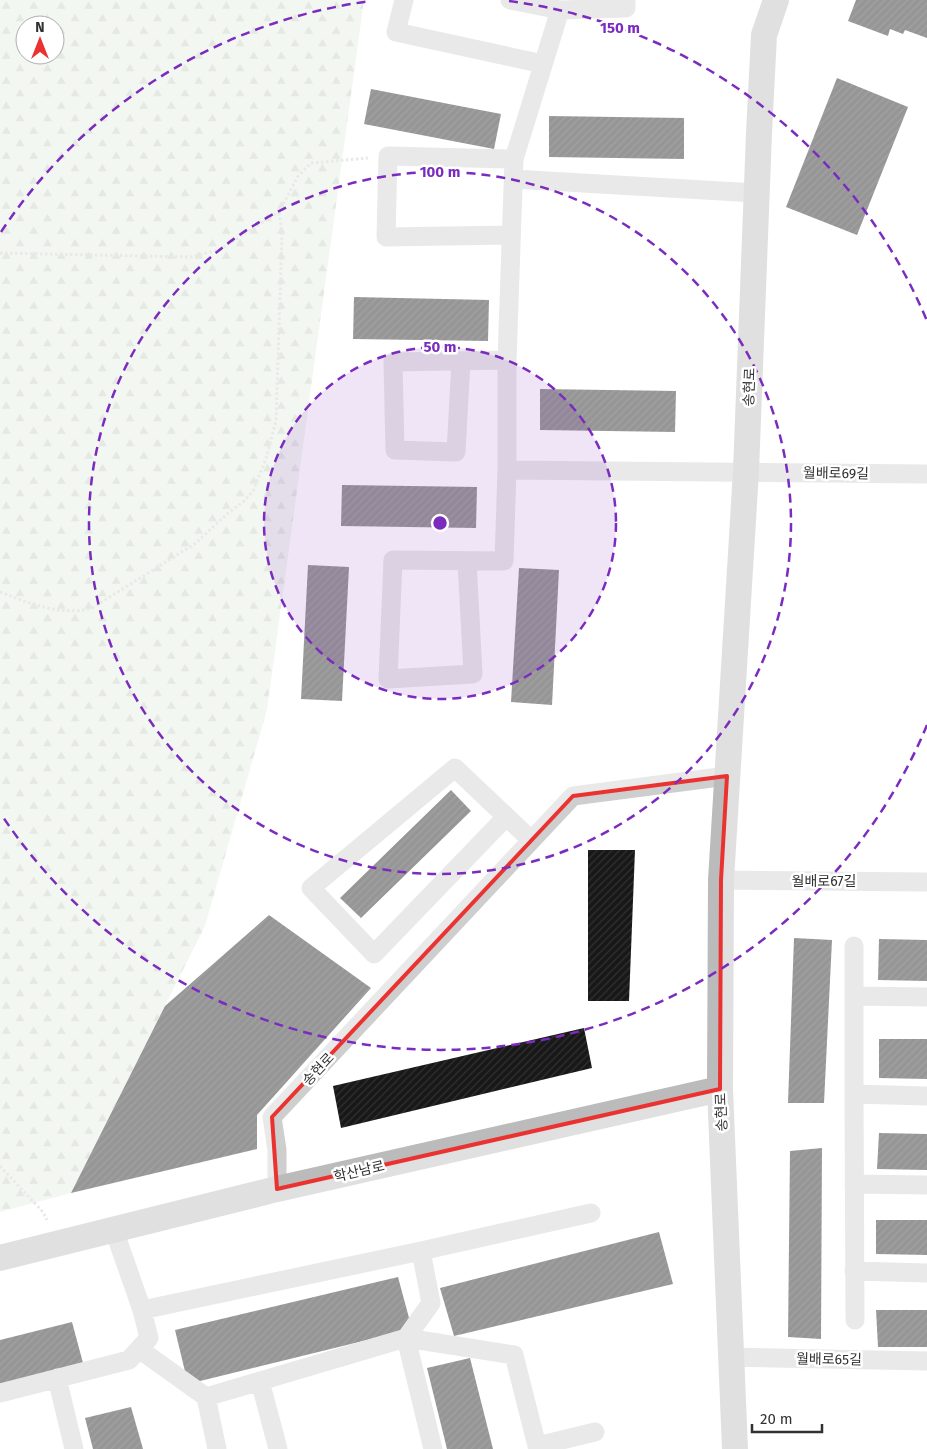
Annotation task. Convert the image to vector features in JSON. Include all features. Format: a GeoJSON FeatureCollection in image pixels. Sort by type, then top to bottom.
{"type":"FeatureCollection","features":[{"type":"Feature","properties":{"kind":"main road","name":"송현로"},"geometry":{"type":"LineString","coordinates":[[735,1449],[720,1089],[721,880],[746,471],[764,35],[776,0]]}},
{"type":"Feature","properties":{"kind":"main road","name":"학산남로"},"geometry":{"type":"LineString","coordinates":[[0,1258],[277,1189],[720,1089]]}},
{"type":"Feature","properties":{"kind":"street"},"geometry":{"type":"LineString","coordinates":[[404,0],[396,32],[543,64]]}},
{"type":"Feature","properties":{"kind":"street"},"geometry":{"type":"LineString","coordinates":[[510,0],[560,10],[626,8],[626,0]]}},
{"type":"Feature","properties":{"kind":"street"},"geometry":{"type":"LineString","coordinates":[[467,561],[473,674],[388,680],[393,560],[467,561],[504,562],[507,470],[507,360],[514,159],[560,10]]}},
{"type":"Feature","properties":{"kind":"street"},"geometry":{"type":"LineString","coordinates":[[511,236],[386,237],[388,156],[514,159]]}},
{"type":"Feature","properties":{"kind":"street"},"geometry":{"type":"LineString","coordinates":[[513,179],[756,193]]}},
{"type":"Feature","properties":{"kind":"street"},"geometry":{"type":"LineString","coordinates":[[461,361],[456,452],[395,450],[393,362],[507,360]]}},
{"type":"Feature","properties":{"kind":"street","name":"월배로69길"},"geometry":{"type":"LineString","coordinates":[[507,470],[927,474]]}},
{"type":"Feature","properties":{"kind":"street"},"geometry":{"type":"LineString","coordinates":[[506,817],[374,954],[311,888],[455,768],[531,840]]}},
{"type":"Feature","properties":{"kind":"street","name":"송현로"},"geometry":{"type":"LineString","coordinates":[[277,1189],[277,1150],[272,1117],[573,796],[727,776]]}},
{"type":"Feature","properties":{"kind":"street","name":"월배로67길"},"geometry":{"type":"LineString","coordinates":[[721,880],[927,882]]}},
{"type":"Feature","properties":{"kind":"street"},"geometry":{"type":"LineString","coordinates":[[854,946],[855,1320]]}},
{"type":"Feature","properties":{"kind":"street"},"geometry":{"type":"LineString","coordinates":[[854,996],[927,997]]}},
{"type":"Feature","properties":{"kind":"street"},"geometry":{"type":"LineString","coordinates":[[854,1094],[927,1096]]}},
{"type":"Feature","properties":{"kind":"street"},"geometry":{"type":"LineString","coordinates":[[854,1184],[927,1186]]}},
{"type":"Feature","properties":{"kind":"street"},"geometry":{"type":"LineString","coordinates":[[142,1310],[592,1213]]}},
{"type":"Feature","properties":{"kind":"street"},"geometry":{"type":"LineString","coordinates":[[0,1393],[129,1360],[149,1338],[142,1310],[114,1230]]}},
{"type":"Feature","properties":{"kind":"street"},"geometry":{"type":"LineString","coordinates":[[421,1251],[431,1303],[406,1338],[428,1448]]}},
{"type":"Feature","properties":{"kind":"street"},"geometry":{"type":"LineString","coordinates":[[854,1271],[927,1273]]}},
{"type":"Feature","properties":{"kind":"street"},"geometry":{"type":"LineString","coordinates":[[206,1397],[406,1338],[514,1354],[537,1446],[595,1432]]}},
{"type":"Feature","properties":{"kind":"street"},"geometry":{"type":"LineString","coordinates":[[139,1349],[206,1397],[217,1449]]}},
{"type":"Feature","properties":{"kind":"street","name":"월배로65길"},"geometry":{"type":"LineString","coordinates":[[730,1357],[927,1361]]}},
{"type":"Feature","properties":{"kind":"street"},"geometry":{"type":"LineString","coordinates":[[57,1378],[74,1449]]}},
{"type":"Feature","properties":{"kind":"street"},"geometry":{"type":"LineString","coordinates":[[260,1381],[278,1449]]}},
{"type":"Feature","properties":{"kind":"path"},"geometry":{"type":"LineString","coordinates":[[0,253],[190,257],[219,250],[279,212],[298,176],[311,163],[388,156]]}},
{"type":"Feature","properties":{"kind":"path"},"geometry":{"type":"LineString","coordinates":[[0,592],[49,609],[81,611],[92,608],[196,543],[227,514],[244,502],[253,491],[266,459],[276,421],[282,233],[279,212]]}},
{"type":"Feature","properties":{"kind":"path"},"geometry":{"type":"LineString","coordinates":[[0,1166],[43,1212],[58,1244]]}},
{"type":"Feature","properties":{"kind":"highlighted area"},"geometry":{"type":"Polygon","coordinates":[[[727,776],[721,880],[720,1089],[277,1189],[272,1117],[573,796],[727,776]]]}},
{"type":"Feature","properties":{"kind":"green space"},"geometry":{"type":"Polygon","coordinates":[[[0,0],[364,0],[267,710],[205,926],[71,1193],[0,1212],[0,0]]]}},
{"type":"Feature","properties":{"kind":"building"},"geometry":{"type":"Polygon","coordinates":[[[856,0],[927,0],[927,38],[905,30],[903,34],[890,29],[888,36],[848,21],[856,0]]]}},
{"type":"Feature","properties":{"kind":"building"},"geometry":{"type":"Polygon","coordinates":[[[837,78],[908,107],[857,235],[786,207],[837,78]]]}},
{"type":"Feature","properties":{"kind":"building"},"geometry":{"type":"Polygon","coordinates":[[[371,89],[501,114],[494,149],[364,124],[371,89]]]}},
{"type":"Feature","properties":{"kind":"building"},"geometry":{"type":"Polygon","coordinates":[[[549,116],[684,118],[684,159],[549,157],[549,116]]]}},
{"type":"Feature","properties":{"kind":"building"},"geometry":{"type":"Polygon","coordinates":[[[354,297],[489,300],[488,341],[353,339],[354,297]]]}},
{"type":"Feature","properties":{"kind":"building"},"geometry":{"type":"Polygon","coordinates":[[[540,389],[676,391],[675,432],[540,430],[540,389]]]}},
{"type":"Feature","properties":{"kind":"building"},"geometry":{"type":"Polygon","coordinates":[[[342,485],[477,487],[476,528],[341,526],[342,485]]]}},
{"type":"Feature","properties":{"kind":"building"},"geometry":{"type":"Polygon","coordinates":[[[308,565],[349,567],[342,701],[301,699],[308,565]]]}},
{"type":"Feature","properties":{"kind":"building"},"geometry":{"type":"Polygon","coordinates":[[[519,568],[559,570],[552,705],[511,702],[519,568]]]}},
{"type":"Feature","properties":{"kind":"building"},"geometry":{"type":"Polygon","coordinates":[[[451,790],[471,811],[361,918],[340,898],[451,790]]]}},
{"type":"Feature","properties":{"kind":"building"},"geometry":{"type":"Polygon","coordinates":[[[588,850],[635,850],[629,1001],[588,1001],[588,850]]]}},
{"type":"Feature","properties":{"kind":"building"},"geometry":{"type":"Polygon","coordinates":[[[269,915],[371,988],[257,1115],[257,1149],[71,1193],[165,1006],[269,915]]]}},
{"type":"Feature","properties":{"kind":"building"},"geometry":{"type":"Polygon","coordinates":[[[794,938],[832,940],[824,1103],[788,1103],[794,938]]]}},
{"type":"Feature","properties":{"kind":"building"},"geometry":{"type":"Polygon","coordinates":[[[879,939],[927,940],[927,981],[878,980],[879,939]]]}},
{"type":"Feature","properties":{"kind":"building"},"geometry":{"type":"Polygon","coordinates":[[[584,1028],[592,1068],[341,1128],[333,1086],[584,1028]]]}},
{"type":"Feature","properties":{"kind":"building"},"geometry":{"type":"Polygon","coordinates":[[[879,1039],[927,1039],[927,1079],[879,1078],[879,1039]]]}},
{"type":"Feature","properties":{"kind":"building"},"geometry":{"type":"Polygon","coordinates":[[[879,1133],[927,1134],[927,1170],[877,1169],[879,1133]]]}},
{"type":"Feature","properties":{"kind":"building"},"geometry":{"type":"Polygon","coordinates":[[[822,1148],[821,1339],[788,1337],[790,1151],[822,1148]]]}},
{"type":"Feature","properties":{"kind":"building"},"geometry":{"type":"Polygon","coordinates":[[[876,1220],[927,1220],[927,1255],[876,1254],[876,1220]]]}},
{"type":"Feature","properties":{"kind":"building"},"geometry":{"type":"Polygon","coordinates":[[[659,1232],[673,1284],[454,1336],[440,1288],[659,1232]]]}},
{"type":"Feature","properties":{"kind":"building"},"geometry":{"type":"Polygon","coordinates":[[[398,1277],[412,1329],[188,1384],[175,1330],[398,1277]]]}},
{"type":"Feature","properties":{"kind":"building"},"geometry":{"type":"Polygon","coordinates":[[[876,1310],[927,1310],[927,1347],[878,1347],[876,1310]]]}},
{"type":"Feature","properties":{"kind":"building"},"geometry":{"type":"Polygon","coordinates":[[[72,1322],[83,1363],[0,1384],[0,1340],[72,1322]]]}},
{"type":"Feature","properties":{"kind":"building"},"geometry":{"type":"Polygon","coordinates":[[[470,1358],[493,1449],[447,1449],[427,1368],[470,1358]]]}},
{"type":"Feature","properties":{"kind":"building"},"geometry":{"type":"Polygon","coordinates":[[[131,1407],[143,1449],[93,1449],[85,1418],[131,1407]]]}}]}
